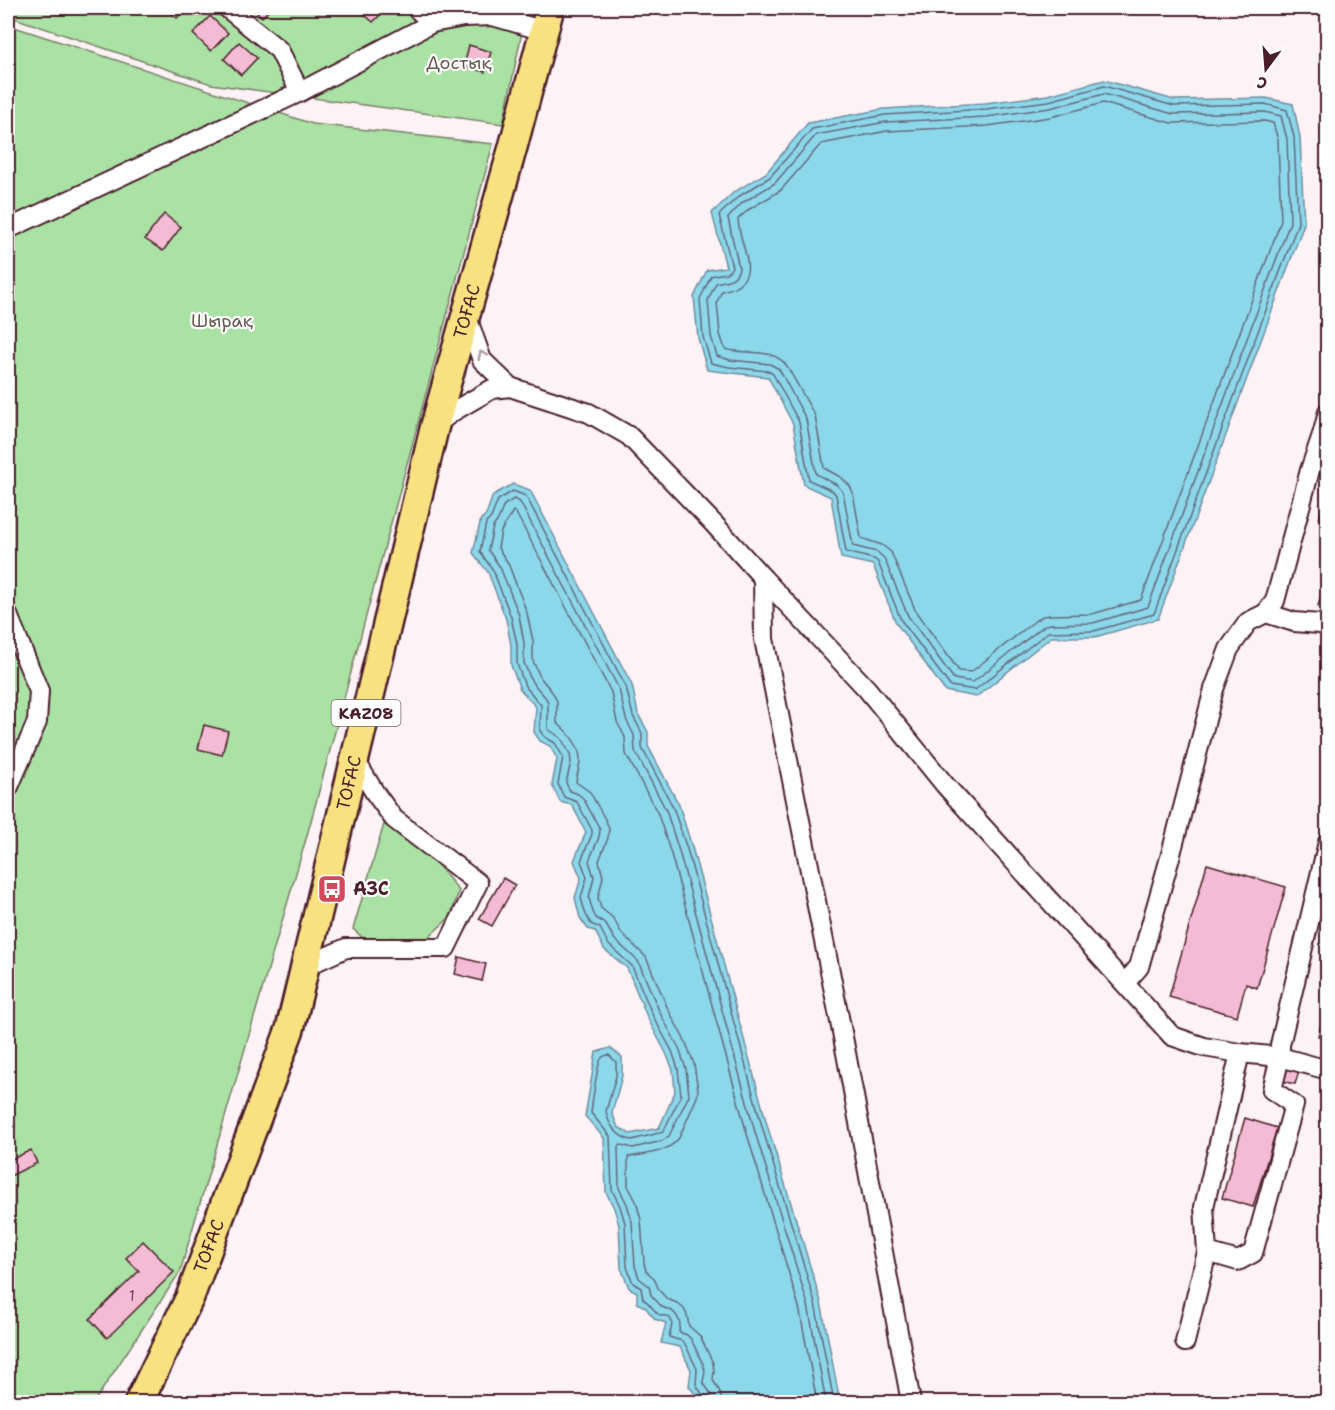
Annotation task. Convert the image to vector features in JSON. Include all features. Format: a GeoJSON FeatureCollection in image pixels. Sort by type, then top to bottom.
{"type":"FeatureCollection","features":[{"type":"Feature","properties":{"kind":"highway","name":"ТОҒАС"},"geometry":{"type":"LineString","coordinates":[[139,1402],[190,1296],[291,1029],[435,425],[547,19]]}},
{"type":"Feature","properties":{"kind":"street"},"geometry":{"type":"LineString","coordinates":[[227,8],[279,50],[300,92]]}},
{"type":"Feature","properties":{"kind":"street"},"geometry":{"type":"LineString","coordinates":[[416,8],[432,23]]}},
{"type":"Feature","properties":{"kind":"street"},"geometry":{"type":"LineString","coordinates":[[8,229],[300,92],[432,23],[465,12],[547,19]]}},
{"type":"Feature","properties":{"kind":"street"},"geometry":{"type":"LineString","coordinates":[[466,314],[482,360],[510,387]]}},
{"type":"Feature","properties":{"kind":"street"},"geometry":{"type":"LineString","coordinates":[[435,425],[492,389],[510,387],[589,412],[629,436],[867,689],[945,785],[1172,1036],[1204,1047],[1280,1057],[1328,1070]]}},
{"type":"Feature","properties":{"kind":"street"},"geometry":{"type":"LineString","coordinates":[[1125,982],[1139,967],[1214,689],[1229,649],[1248,622],[1266,613],[1275,602],[1310,470],[1325,434],[1328,412]]}},
{"type":"Feature","properties":{"kind":"street"},"geometry":{"type":"LineString","coordinates":[[763,578],[764,639],[843,1037],[911,1402]]}},
{"type":"Feature","properties":{"kind":"street"},"geometry":{"type":"LineString","coordinates":[[1266,613],[1294,622],[1320,624],[1328,627]]}},
{"type":"Feature","properties":{"kind":"street"},"geometry":{"type":"LineString","coordinates":[[8,615],[39,691],[37,722],[8,789]]}},
{"type":"Feature","properties":{"kind":"street"},"geometry":{"type":"LineString","coordinates":[[306,966],[346,948],[446,948],[478,883],[394,819],[355,760]]}},
{"type":"Feature","properties":{"kind":"street"},"geometry":{"type":"LineString","coordinates":[[1208,1252],[1238,1261],[1253,1253],[1294,1105],[1272,1090],[1280,1057],[1280,1045],[1328,842]]}},
{"type":"Feature","properties":{"kind":"street"},"geometry":{"type":"LineString","coordinates":[[1185,1342],[1208,1252],[1204,1207],[1240,1053]]}},
{"type":"Feature","properties":{"kind":"green space","name":"Достық"},"geometry":{"type":"Polygon","coordinates":[[[8,8],[527,8],[503,124],[211,84],[8,16],[8,8]]]}},
{"type":"Feature","properties":{"kind":"green space","name":"Шырақ"},"geometry":{"type":"Polygon","coordinates":[[[8,25],[313,124],[493,144],[308,832],[180,1272],[94,1402],[8,1402],[8,25]]]}},
{"type":"Feature","properties":{"kind":"green space"},"geometry":{"type":"Polygon","coordinates":[[[384,824],[427,851],[459,891],[450,917],[422,943],[395,944],[392,937],[381,943],[363,938],[353,929],[384,824]]]}},
{"type":"Feature","properties":{"kind":"water"},"geometry":{"type":"Polygon","coordinates":[[[1104,80],[1174,100],[1266,98],[1293,104],[1300,137],[1304,224],[1158,619],[1095,637],[1051,637],[976,697],[945,691],[896,623],[873,565],[841,558],[831,497],[804,485],[793,424],[768,377],[707,370],[698,338],[694,297],[707,270],[726,267],[712,213],[734,192],[766,173],[808,123],[884,109],[985,103],[1048,95],[1104,80]]]}},
{"type":"Feature","properties":{"kind":"water"},"geometry":{"type":"Polygon","coordinates":[[[513,484],[530,490],[632,685],[638,714],[648,732],[648,746],[679,805],[768,1128],[821,1302],[840,1402],[701,1402],[689,1386],[691,1370],[680,1347],[661,1343],[666,1323],[655,1319],[645,1307],[637,1303],[637,1292],[629,1288],[621,1268],[619,1225],[606,1192],[604,1138],[585,1116],[596,1052],[610,1048],[622,1057],[622,1076],[612,1113],[618,1127],[630,1134],[659,1128],[675,1092],[673,1070],[648,1019],[627,968],[604,949],[595,931],[588,929],[580,918],[575,898],[581,878],[574,861],[586,832],[572,805],[560,802],[552,785],[557,759],[550,746],[540,741],[534,732],[536,707],[520,689],[511,665],[511,645],[506,619],[488,572],[473,553],[481,519],[486,515],[493,495],[513,484]]]}},
{"type":"Feature","properties":{"kind":"building"},"geometry":{"type":"Polygon","coordinates":[[[165,8],[186,8],[177,18],[165,8]]]}},
{"type":"Feature","properties":{"kind":"building"},"geometry":{"type":"Polygon","coordinates":[[[252,8],[271,8],[262,17],[252,8]]]}},
{"type":"Feature","properties":{"kind":"building"},"geometry":{"type":"Polygon","coordinates":[[[357,8],[387,8],[373,22],[357,8]]]}},
{"type":"Feature","properties":{"kind":"building"},"geometry":{"type":"Polygon","coordinates":[[[210,16],[228,33],[211,51],[193,34],[210,16]]]}},
{"type":"Feature","properties":{"kind":"building"},"geometry":{"type":"Polygon","coordinates":[[[239,42],[257,58],[241,75],[224,59],[239,42]]]}},
{"type":"Feature","properties":{"kind":"building"},"geometry":{"type":"Polygon","coordinates":[[[469,45],[491,52],[485,72],[464,66],[469,45]]]}},
{"type":"Feature","properties":{"kind":"building"},"geometry":{"type":"Polygon","coordinates":[[[164,214],[181,227],[163,251],[145,239],[164,214]]]}},
{"type":"Feature","properties":{"kind":"building"},"geometry":{"type":"Polygon","coordinates":[[[1328,487],[1328,523],[1319,520],[1328,487]]]}},
{"type":"Feature","properties":{"kind":"building"},"geometry":{"type":"Polygon","coordinates":[[[1328,572],[1328,609],[1318,606],[1328,572]]]}},
{"type":"Feature","properties":{"kind":"building"},"geometry":{"type":"Polygon","coordinates":[[[204,725],[228,731],[222,755],[198,749],[204,725]]]}},
{"type":"Feature","properties":{"kind":"building"},"geometry":{"type":"Polygon","coordinates":[[[1207,864],[1286,887],[1257,988],[1246,984],[1237,1016],[1169,997],[1207,864]]]}},
{"type":"Feature","properties":{"kind":"building"},"geometry":{"type":"Polygon","coordinates":[[[503,878],[515,885],[492,926],[479,919],[503,878]]]}},
{"type":"Feature","properties":{"kind":"building"},"geometry":{"type":"Polygon","coordinates":[[[459,957],[486,964],[482,981],[455,974],[459,957]]]}},
{"type":"Feature","properties":{"kind":"building"},"geometry":{"type":"Polygon","coordinates":[[[1328,999],[1328,1038],[1318,1036],[1328,999]]]}},
{"type":"Feature","properties":{"kind":"building"},"geometry":{"type":"Polygon","coordinates":[[[1286,1067],[1299,1071],[1295,1084],[1282,1081],[1286,1067]]]}},
{"type":"Feature","properties":{"kind":"building"},"geometry":{"type":"Polygon","coordinates":[[[1245,1118],[1277,1128],[1253,1207],[1222,1198],[1245,1118]]]}},
{"type":"Feature","properties":{"kind":"building"},"geometry":{"type":"Polygon","coordinates":[[[31,1150],[37,1163],[8,1177],[8,1161],[31,1150]]]}},
{"type":"Feature","properties":{"kind":"building"},"geometry":{"type":"Polygon","coordinates":[[[143,1241],[174,1272],[107,1338],[90,1319],[139,1271],[126,1258],[143,1241]]]}},
{"type":"Feature","properties":{"kind":"building"},"geometry":{"type":"Polygon","coordinates":[[[1258,1397],[1277,1401],[1256,1402],[1258,1397]]]}},
{"type":"Feature","properties":{"kind":"place","name":"АЗС"},"geometry":{"type":"Point","coordinates":[332,889]}}]}
